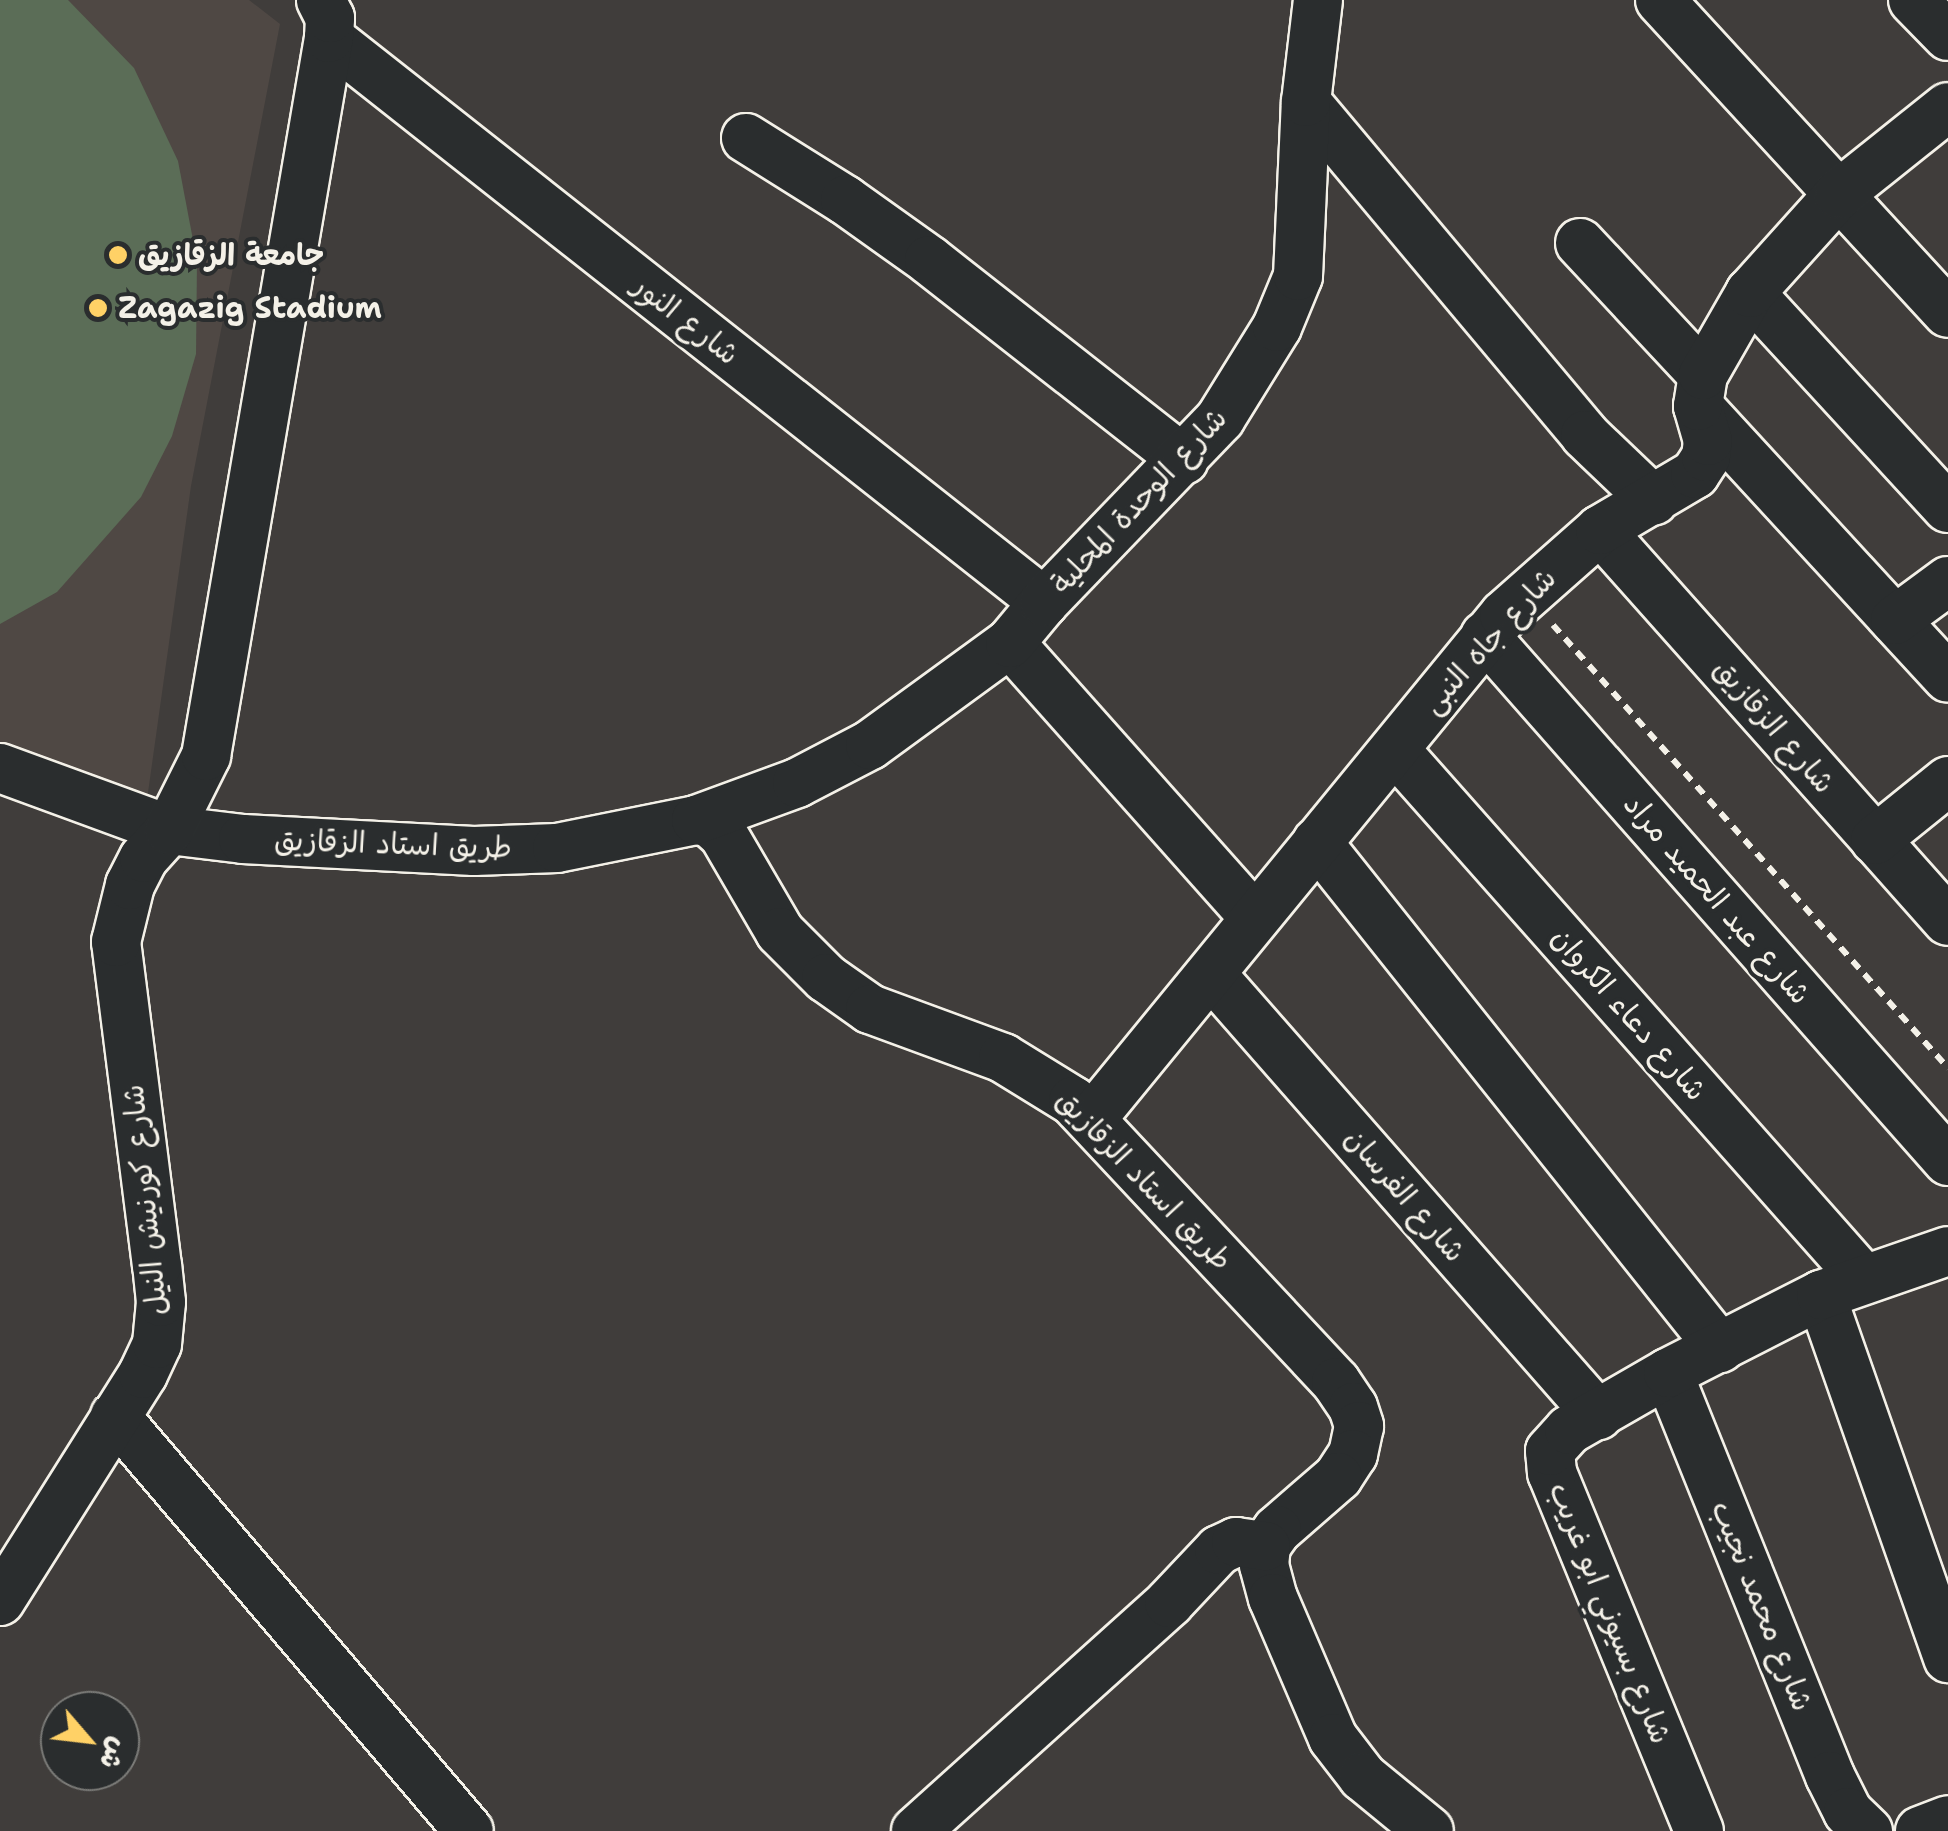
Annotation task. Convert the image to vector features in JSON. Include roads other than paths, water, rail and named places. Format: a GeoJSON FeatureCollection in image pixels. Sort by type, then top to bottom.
{"type":"FeatureCollection","features":[{"type":"Feature","properties":{"kind":"street","name":"شارع الوحدة المحلية"},"geometry":{"type":"LineString","coordinates":[[696,820],[796,783],[870,745],[1010,643],[1044,602],[1184,460],[1250,374],[1298,276],[1306,102],[1318,0]]}},
{"type":"Feature","properties":{"kind":"street"},"geometry":{"type":"LineString","coordinates":[[1660,0],[1948,313]]}},
{"type":"Feature","properties":{"kind":"street"},"geometry":{"type":"LineString","coordinates":[[1913,0],[1948,36]]}},
{"type":"Feature","properties":{"kind":"street","name":"شارع النور"},"geometry":{"type":"LineString","coordinates":[[325,19],[1044,602]]}},
{"type":"Feature","properties":{"kind":"street","name":"شارع كورنيش النيل"},"geometry":{"type":"LineString","coordinates":[[0,1601],[157,1344],[161,1302],[116,942],[130,884],[144,858],[169,830],[206,756],[325,19]]}},
{"type":"Feature","properties":{"kind":"street"},"geometry":{"type":"LineString","coordinates":[[1306,102],[1585,435],[1654,501]]}},
{"type":"Feature","properties":{"kind":"street"},"geometry":{"type":"LineString","coordinates":[[1701,390],[1750,293],[1839,194],[1948,107]]}},
{"type":"Feature","properties":{"kind":"street"},"geometry":{"type":"LineString","coordinates":[[746,138],[845,200],[929,260],[1184,460]]}},
{"type":"Feature","properties":{"kind":"street"},"geometry":{"type":"LineString","coordinates":[[1580,244],[1894,620],[1948,678]]}},
{"type":"Feature","properties":{"kind":"street"},"geometry":{"type":"LineString","coordinates":[[1750,293],[1948,508]]}},
{"type":"Feature","properties":{"kind":"street","name":"شارع جاه النبى"},"geometry":{"type":"LineString","coordinates":[[1092,1118],[1486,636],[1526,594],[1600,530],[1696,474],[1706,457],[1708,441],[1701,390]]}},
{"type":"Feature","properties":{"kind":"street","name":"شارع الزقازيق"},"geometry":{"type":"LineString","coordinates":[[1600,530],[1948,922]]}},
{"type":"Feature","properties":{"kind":"street"},"geometry":{"type":"LineString","coordinates":[[1894,620],[1948,581]]}},
{"type":"Feature","properties":{"kind":"street","name":"شارع عبد الحميد مراد"},"geometry":{"type":"LineString","coordinates":[[1486,636],[1948,1161]]}},
{"type":"Feature","properties":{"kind":"street"},"geometry":{"type":"LineString","coordinates":[[1010,643],[1255,918]]}},
{"type":"Feature","properties":{"kind":"street","name":"شارع دعاء الكروان"},"geometry":{"type":"LineString","coordinates":[[1395,750],[1842,1287]]}},
{"type":"Feature","properties":{"kind":"street","name":"طريق استاد الزقازيق"},"geometry":{"type":"LineString","coordinates":[[8,781],[169,830],[243,838],[474,851],[557,848],[696,820],[708,822],[724,834],[780,932],[826,978],[870,1008],[1003,1058],[1054,1086],[1092,1118],[1336,1382],[1353,1407],[1358,1426],[1353,1454],[1338,1477],[1277,1530],[1266,1546]]}},
{"type":"Feature","properties":{"kind":"street"},"geometry":{"type":"LineString","coordinates":[[1874,840],[1948,781]]}},
{"type":"Feature","properties":{"kind":"street"},"geometry":{"type":"LineString","coordinates":[[1317,842],[1720,1348]]}},
{"type":"Feature","properties":{"kind":"street","name":"شارع الفرسان"},"geometry":{"type":"LineString","coordinates":[[1211,974],[1598,1415]]}},
{"type":"Feature","properties":{"kind":"street"},"geometry":{"type":"LineString","coordinates":[[1598,1415],[1668,1373],[1842,1287],[1948,1251]]}},
{"type":"Feature","properties":{"kind":"street"},"geometry":{"type":"LineString","coordinates":[[1842,1287],[1948,1658]]}},
{"type":"Feature","properties":{"kind":"street","name":"شارع محمد نجيب"},"geometry":{"type":"LineString","coordinates":[[1668,1373],[1830,1776],[1848,1812],[1868,1831]]}},
{"type":"Feature","properties":{"kind":"street","name":"شارع بسيوني ابو غريب"},"geometry":{"type":"LineString","coordinates":[[1598,1415],[1557,1439],[1550,1451],[1552,1473],[1699,1831]]}},
{"type":"Feature","properties":{"kind":"street"},"geometry":{"type":"LineString","coordinates":[[116,1416],[468,1831]]}},
{"type":"Feature","properties":{"kind":"street"},"geometry":{"type":"LineString","coordinates":[[916,1831],[1169,1603],[1219,1550],[1236,1542],[1266,1546],[1264,1565],[1273,1598],[1333,1738],[1363,1777],[1429,1831]]}},
{"type":"Feature","properties":{"kind":"street"},"geometry":{"type":"LineString","coordinates":[[1920,1831],[1948,1820]]}},
{"type":"Feature","properties":{"kind":"place","name":"جامعة الزقازيق"},"geometry":{"type":"Point","coordinates":[118,255]}},
{"type":"Feature","properties":{"kind":"place","name":"Zagazig Stadium"},"geometry":{"type":"Point","coordinates":[98,308]}}]}
